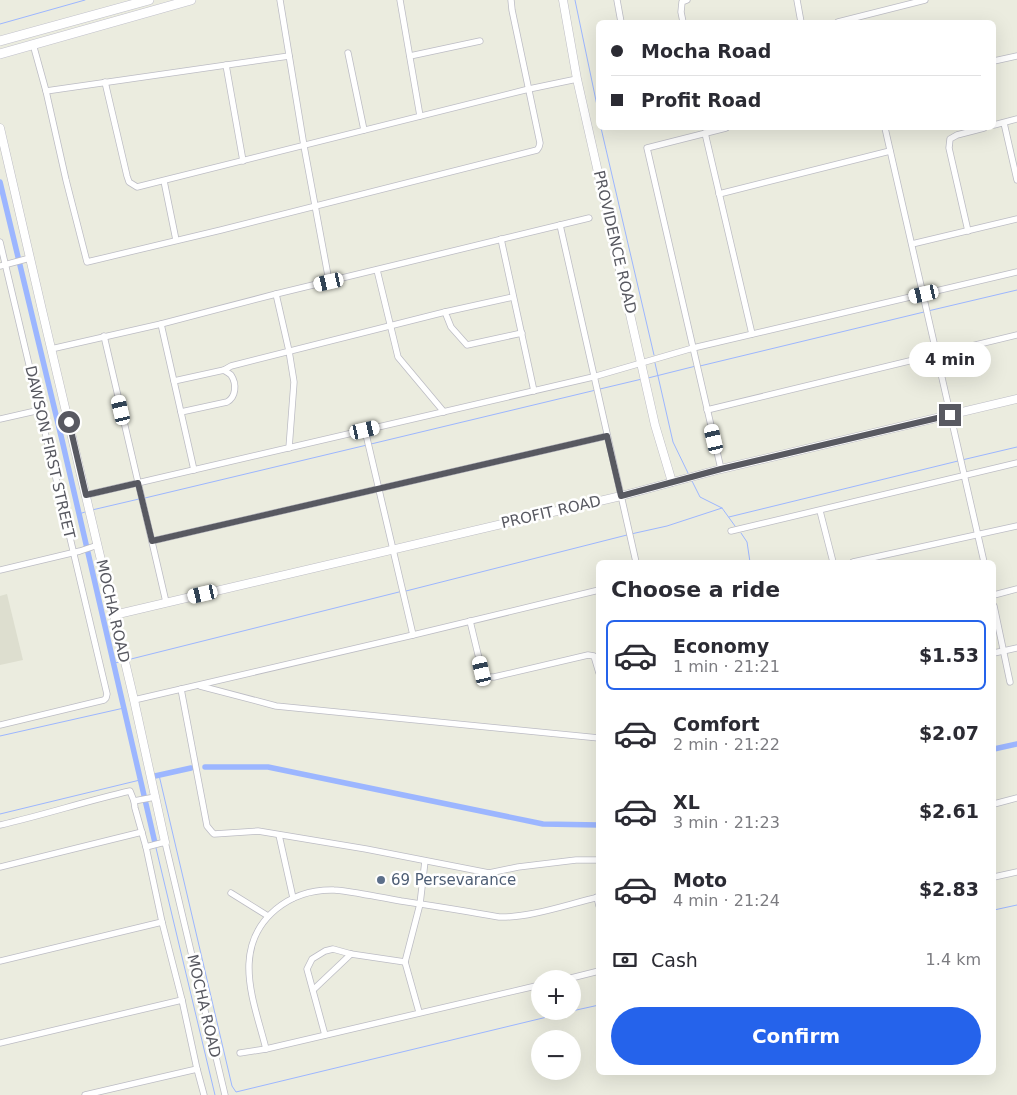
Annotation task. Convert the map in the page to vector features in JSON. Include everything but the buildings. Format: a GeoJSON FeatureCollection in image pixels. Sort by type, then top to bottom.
{"type":"FeatureCollection","features":[{"type":"Feature","properties":{"kind":"main road"},"geometry":{"type":"LineString","coordinates":[[2,41],[149,0]]}},
{"type":"Feature","properties":{"kind":"main road"},"geometry":{"type":"LineString","coordinates":[[3,53],[191,0]]}},
{"type":"Feature","properties":{"kind":"street"},"geometry":{"type":"LineString","coordinates":[[280,0],[329,282]]}},
{"type":"Feature","properties":{"kind":"street"},"geometry":{"type":"LineString","coordinates":[[400,0],[420,116]]}},
{"type":"Feature","properties":{"kind":"street"},"geometry":{"type":"LineString","coordinates":[[33,44],[87,262],[537,150],[540,147],[540,142],[512,10],[512,0]]}},
{"type":"Feature","properties":{"kind":"street","name":"PROVIDENCE ROAD"},"geometry":{"type":"LineString","coordinates":[[564,0],[578,79],[655,425],[672,482]]}},
{"type":"Feature","properties":{"kind":"street"},"geometry":{"type":"LineString","coordinates":[[617,0],[621,20]]}},
{"type":"Feature","properties":{"kind":"street"},"geometry":{"type":"LineString","coordinates":[[683,20],[680,6],[682,2],[687,0]]}},
{"type":"Feature","properties":{"kind":"street"},"geometry":{"type":"LineString","coordinates":[[797,0],[801,20]]}},
{"type":"Feature","properties":{"kind":"street"},"geometry":{"type":"LineString","coordinates":[[846,20],[925,0]]}},
{"type":"Feature","properties":{"kind":"street"},"geometry":{"type":"LineString","coordinates":[[410,56],[480,41]]}},
{"type":"Feature","properties":{"kind":"street"},"geometry":{"type":"LineString","coordinates":[[348,53],[364,130]]}},
{"type":"Feature","properties":{"kind":"street"},"geometry":{"type":"LineString","coordinates":[[46,91],[289,56]]}},
{"type":"Feature","properties":{"kind":"street"},"geometry":{"type":"LineString","coordinates":[[996,61],[1017,56]]}},
{"type":"Feature","properties":{"kind":"street"},"geometry":{"type":"LineString","coordinates":[[226,65],[243,161]]}},
{"type":"Feature","properties":{"kind":"street"},"geometry":{"type":"LineString","coordinates":[[105,82],[127,176],[129,182],[137,187],[529,89],[578,79]]}},
{"type":"Feature","properties":{"kind":"street"},"geometry":{"type":"LineString","coordinates":[[996,125],[1017,119]]}},
{"type":"Feature","properties":{"kind":"street"},"geometry":{"type":"LineString","coordinates":[[1004,123],[1017,180]]}},
{"type":"Feature","properties":{"kind":"street","name":"MOCHA ROAD"},"geometry":{"type":"LineString","coordinates":[[0,128],[27,259],[86,495],[95,546],[114,614],[134,700],[153,798],[225,1095]]}},
{"type":"Feature","properties":{"kind":"street"},"geometry":{"type":"LineString","coordinates":[[718,130],[647,148],[721,469]]}},
{"type":"Feature","properties":{"kind":"street"},"geometry":{"type":"LineString","coordinates":[[885,130],[984,560]]}},
{"type":"Feature","properties":{"kind":"street"},"geometry":{"type":"LineString","coordinates":[[968,231],[950,148],[950,139],[957,134],[975,130]]}},
{"type":"Feature","properties":{"kind":"street"},"geometry":{"type":"LineString","coordinates":[[705,133],[752,334]]}},
{"type":"Feature","properties":{"kind":"street"},"geometry":{"type":"LineString","coordinates":[[719,194],[890,151]]}},
{"type":"Feature","properties":{"kind":"street"},"geometry":{"type":"LineString","coordinates":[[164,180],[176,240]]}},
{"type":"Feature","properties":{"kind":"street"},"geometry":{"type":"LineString","coordinates":[[51,349],[161,324],[588,218]]}},
{"type":"Feature","properties":{"kind":"street"},"geometry":{"type":"LineString","coordinates":[[912,244],[1017,219]]}},
{"type":"Feature","properties":{"kind":"street"},"geometry":{"type":"LineString","coordinates":[[560,224],[636,560]]}},
{"type":"Feature","properties":{"kind":"street"},"geometry":{"type":"LineString","coordinates":[[501,239],[534,390]]}},
{"type":"Feature","properties":{"kind":"street","name":"DAWSON FIRST STREET"},"geometry":{"type":"LineString","coordinates":[[0,242],[3,265],[77,552],[107,694],[104,700],[0,725]]}},
{"type":"Feature","properties":{"kind":"street"},"geometry":{"type":"LineString","coordinates":[[3,265],[27,259]]}},
{"type":"Feature","properties":{"kind":"street"},"geometry":{"type":"LineString","coordinates":[[377,270],[398,357],[444,412]]}},
{"type":"Feature","properties":{"kind":"street"},"geometry":{"type":"LineString","coordinates":[[86,495],[593,377],[693,348],[1017,272]]}},
{"type":"Feature","properties":{"kind":"street"},"geometry":{"type":"LineString","coordinates":[[276,294],[294,382],[289,448]]}},
{"type":"Feature","properties":{"kind":"street"},"geometry":{"type":"LineString","coordinates":[[174,381],[224,370],[230,366],[445,312],[513,297]]}},
{"type":"Feature","properties":{"kind":"street"},"geometry":{"type":"LineString","coordinates":[[445,312],[451,326],[467,345],[522,333]]}},
{"type":"Feature","properties":{"kind":"street"},"geometry":{"type":"LineString","coordinates":[[161,324],[194,470]]}},
{"type":"Feature","properties":{"kind":"street"},"geometry":{"type":"LineString","coordinates":[[707,410],[1017,335]]}},
{"type":"Feature","properties":{"kind":"street"},"geometry":{"type":"LineString","coordinates":[[104,336],[166,602]]}},
{"type":"Feature","properties":{"kind":"street"},"geometry":{"type":"LineString","coordinates":[[181,412],[232,400],[234,384],[231,376],[224,370]]}},
{"type":"Feature","properties":{"kind":"street","name":"PROFIT ROAD"},"geometry":{"type":"LineString","coordinates":[[114,614],[621,496],[721,469],[1017,399]]}},
{"type":"Feature","properties":{"kind":"street"},"geometry":{"type":"LineString","coordinates":[[0,419],[40,410]]}},
{"type":"Feature","properties":{"kind":"street"},"geometry":{"type":"LineString","coordinates":[[365,430],[412,635]]}},
{"type":"Feature","properties":{"kind":"street"},"geometry":{"type":"LineString","coordinates":[[152,541],[607,436]]}},
{"type":"Feature","properties":{"kind":"street"},"geometry":{"type":"LineString","coordinates":[[731,531],[1017,463]]}},
{"type":"Feature","properties":{"kind":"street"},"geometry":{"type":"LineString","coordinates":[[820,510],[832,560]]}},
{"type":"Feature","properties":{"kind":"street"},"geometry":{"type":"LineString","coordinates":[[862,560],[1017,526]]}},
{"type":"Feature","properties":{"kind":"street"},"geometry":{"type":"LineString","coordinates":[[0,570],[95,546]]}},
{"type":"Feature","properties":{"kind":"street"},"geometry":{"type":"LineString","coordinates":[[996,594],[1017,589]]}},
{"type":"Feature","properties":{"kind":"street"},"geometry":{"type":"LineString","coordinates":[[134,700],[596,591]]}},
{"type":"Feature","properties":{"kind":"street"},"geometry":{"type":"LineString","coordinates":[[996,615],[1010,682]]}},
{"type":"Feature","properties":{"kind":"street"},"geometry":{"type":"LineString","coordinates":[[470,621],[482,671],[486,677],[494,677],[588,655],[594,656],[596,662]]}},
{"type":"Feature","properties":{"kind":"street"},"geometry":{"type":"LineString","coordinates":[[996,653],[1017,648]]}},
{"type":"Feature","properties":{"kind":"street"},"geometry":{"type":"LineString","coordinates":[[199,686],[276,706],[596,738]]}},
{"type":"Feature","properties":{"kind":"street"},"geometry":{"type":"LineString","coordinates":[[181,690],[204,809],[209,829],[214,834],[258,831],[366,849],[489,873],[518,867],[576,860],[596,860]]}},
{"type":"Feature","properties":{"kind":"street"},"geometry":{"type":"LineString","coordinates":[[0,825],[130,791],[146,847],[204,1095]]}},
{"type":"Feature","properties":{"kind":"street"},"geometry":{"type":"LineString","coordinates":[[134,801],[153,798]]}},
{"type":"Feature","properties":{"kind":"street"},"geometry":{"type":"LineString","coordinates":[[996,803],[1017,798]]}},
{"type":"Feature","properties":{"kind":"street"},"geometry":{"type":"LineString","coordinates":[[0,867],[142,832]]}},
{"type":"Feature","properties":{"kind":"street"},"geometry":{"type":"LineString","coordinates":[[279,835],[293,898]]}},
{"type":"Feature","properties":{"kind":"street"},"geometry":{"type":"LineString","coordinates":[[146,847],[164,842]]}},
{"type":"Feature","properties":{"kind":"street"},"geometry":{"type":"LineString","coordinates":[[419,1012],[405,962],[420,904],[425,861]]}},
{"type":"Feature","properties":{"kind":"street"},"geometry":{"type":"LineString","coordinates":[[996,877],[1017,872]]}},
{"type":"Feature","properties":{"kind":"street"},"geometry":{"type":"LineString","coordinates":[[266,1049],[252,994],[249,961],[260,927],[277,908],[293,898],[302,894],[334,890],[499,917],[510,917],[596,897]]}},
{"type":"Feature","properties":{"kind":"street"},"geometry":{"type":"LineString","coordinates":[[231,893],[268,916]]}},
{"type":"Feature","properties":{"kind":"street"},"geometry":{"type":"LineString","coordinates":[[0,961],[162,922]]}},
{"type":"Feature","properties":{"kind":"street"},"geometry":{"type":"LineString","coordinates":[[325,1035],[307,970],[312,959],[325,951],[333,949],[351,954],[405,962]]}},
{"type":"Feature","properties":{"kind":"street"},"geometry":{"type":"LineString","coordinates":[[314,990],[351,954]]}},
{"type":"Feature","properties":{"kind":"street"},"geometry":{"type":"LineString","coordinates":[[581,976],[596,972]]}},
{"type":"Feature","properties":{"kind":"street"},"geometry":{"type":"LineString","coordinates":[[240,1054],[531,987]]}},
{"type":"Feature","properties":{"kind":"street"},"geometry":{"type":"LineString","coordinates":[[0,1042],[182,1000]]}},
{"type":"Feature","properties":{"kind":"street"},"geometry":{"type":"LineString","coordinates":[[85,1095],[197,1070]]}},
{"type":"Feature","properties":{"kind":"shaded area"},"geometry":{"type":"Polygon","coordinates":[[[7,594],[23,660],[0,665],[0,596],[7,594]]]}},
{"type":"Feature","properties":{"kind":"waterway"},"geometry":{"type":"LineString","coordinates":[[0,24],[85,0]]}},
{"type":"Feature","properties":{"kind":"waterway"},"geometry":{"type":"LineString","coordinates":[[575,0],[596,101]]}},
{"type":"Feature","properties":{"kind":"waterway"},"geometry":{"type":"LineString","coordinates":[[601,130],[654,355]]}},
{"type":"Feature","properties":{"kind":"waterway"},"geometry":{"type":"LineString","coordinates":[[0,182],[155,843]]}},
{"type":"Feature","properties":{"kind":"waterway"},"geometry":{"type":"LineString","coordinates":[[928,311],[1017,290]]}},
{"type":"Feature","properties":{"kind":"waterway"},"geometry":{"type":"LineString","coordinates":[[700,366],[924,312]]}},
{"type":"Feature","properties":{"kind":"waterway"},"geometry":{"type":"LineString","coordinates":[[655,363],[673,442],[688,473]]}},
{"type":"Feature","properties":{"kind":"waterway"},"geometry":{"type":"LineString","coordinates":[[648,378],[696,366]]}},
{"type":"Feature","properties":{"kind":"waterway"},"geometry":{"type":"LineString","coordinates":[[600,389],[642,379]]}},
{"type":"Feature","properties":{"kind":"waterway"},"geometry":{"type":"LineString","coordinates":[[371,444],[596,390]]}},
{"type":"Feature","properties":{"kind":"waterway"},"geometry":{"type":"LineString","coordinates":[[145,498],[367,445]]}},
{"type":"Feature","properties":{"kind":"waterway"},"geometry":{"type":"LineString","coordinates":[[962,460],[1017,447]]}},
{"type":"Feature","properties":{"kind":"waterway"},"geometry":{"type":"LineString","coordinates":[[729,517],[958,461]]}},
{"type":"Feature","properties":{"kind":"waterway"},"geometry":{"type":"LineString","coordinates":[[692,481],[700,497],[722,508],[735,526]]}},
{"type":"Feature","properties":{"kind":"waterway"},"geometry":{"type":"LineString","coordinates":[[92,510],[139,499]]}},
{"type":"Feature","properties":{"kind":"waterway"},"geometry":{"type":"LineString","coordinates":[[631,534],[667,526],[722,508]]}},
{"type":"Feature","properties":{"kind":"waterway"},"geometry":{"type":"LineString","coordinates":[[79,514],[85,512]]}},
{"type":"Feature","properties":{"kind":"waterway"},"geometry":{"type":"LineString","coordinates":[[741,533],[747,542],[750,560]]}},
{"type":"Feature","properties":{"kind":"waterway"},"geometry":{"type":"LineString","coordinates":[[406,591],[627,535]]}},
{"type":"Feature","properties":{"kind":"waterway"},"geometry":{"type":"LineString","coordinates":[[127,660],[399,592]]}},
{"type":"Feature","properties":{"kind":"waterway"},"geometry":{"type":"LineString","coordinates":[[114,663],[120,662]]}},
{"type":"Feature","properties":{"kind":"waterway"},"geometry":{"type":"LineString","coordinates":[[0,736],[124,708]]}},
{"type":"Feature","properties":{"kind":"waterway"},"geometry":{"type":"LineString","coordinates":[[996,749],[1017,744]]}},
{"type":"Feature","properties":{"kind":"waterway"},"geometry":{"type":"LineString","coordinates":[[205,767],[268,767],[543,824],[596,825]]}},
{"type":"Feature","properties":{"kind":"waterway"},"geometry":{"type":"LineString","coordinates":[[155,776],[191,768]]}},
{"type":"Feature","properties":{"kind":"waterway"},"geometry":{"type":"LineString","coordinates":[[159,775],[232,1086],[236,1092],[535,1020]]}},
{"type":"Feature","properties":{"kind":"waterway"},"geometry":{"type":"LineString","coordinates":[[0,814],[140,780]]}},
{"type":"Feature","properties":{"kind":"waterway"},"geometry":{"type":"LineString","coordinates":[[156,848],[215,1095]]}},
{"type":"Feature","properties":{"kind":"waterway"},"geometry":{"type":"LineString","coordinates":[[996,910],[1017,905]]}},
{"type":"Feature","properties":{"kind":"waterway"},"geometry":{"type":"LineString","coordinates":[[581,1009],[596,1006]]}},
{"type":"Feature","properties":{"kind":"place","name":"69 Persevarance"},"geometry":{"type":"Point","coordinates":[381,880]}},
{"type":"Feature","properties":{"kind":"route"},"geometry":{"type":"LineString","coordinates":[[69,422],[86,495],[138,483],[152,541],[607,436],[621,496],[721,469],[950,415]]}}]}
